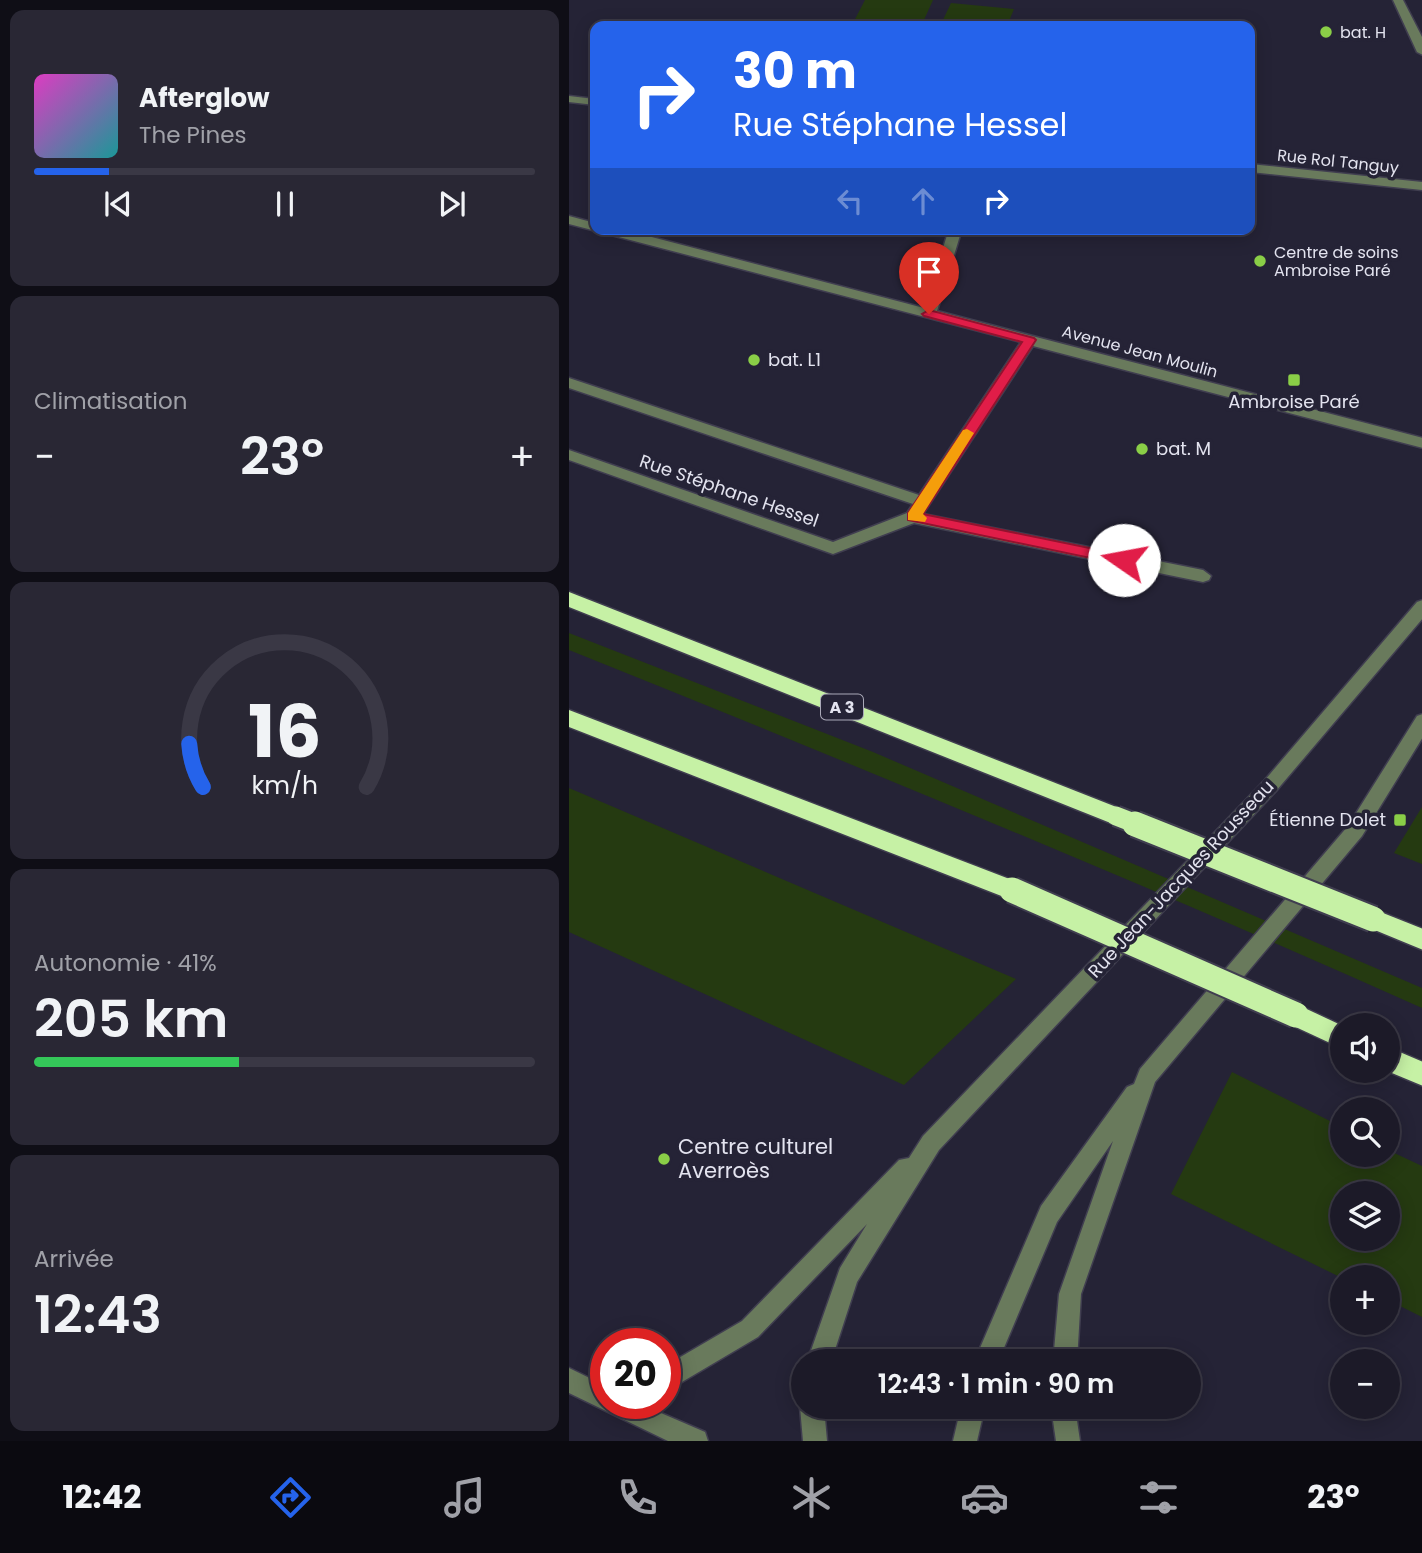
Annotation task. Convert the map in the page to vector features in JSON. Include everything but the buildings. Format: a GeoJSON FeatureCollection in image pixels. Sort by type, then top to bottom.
{"type":"FeatureCollection","features":[{"type":"Feature","properties":{"kind":"highway","name":"A 3"},"geometry":{"type":"LineString","coordinates":[[569,599],[1422,940]]}},
{"type":"Feature","properties":{"kind":"highway"},"geometry":{"type":"LineString","coordinates":[[569,718],[1012,891],[1330,1032]]}},
{"type":"Feature","properties":{"kind":"highway"},"geometry":{"type":"LineString","coordinates":[[1400,1065],[1422,1075]]}},
{"type":"Feature","properties":{"kind":"street"},"geometry":{"type":"LineString","coordinates":[[1398,0],[1422,52]]}},
{"type":"Feature","properties":{"kind":"street"},"geometry":{"type":"LineString","coordinates":[[569,99],[590,101]]}},
{"type":"Feature","properties":{"kind":"street","name":"Rue Rol Tanguy"},"geometry":{"type":"LineString","coordinates":[[1255,169],[1422,186]]}},
{"type":"Feature","properties":{"kind":"street"},"geometry":{"type":"LineString","coordinates":[[569,220],[590,226]]}},
{"type":"Feature","properties":{"kind":"street","name":"Avenue Jean Moulin"},"geometry":{"type":"LineString","coordinates":[[628,235],[1422,443]]}},
{"type":"Feature","properties":{"kind":"street"},"geometry":{"type":"LineString","coordinates":[[929,314],[954,235]]}},
{"type":"Feature","properties":{"kind":"street"},"geometry":{"type":"LineString","coordinates":[[1030,340],[913,517],[1203,576]]}},
{"type":"Feature","properties":{"kind":"street"},"geometry":{"type":"LineString","coordinates":[[569,383],[923,502]]}},
{"type":"Feature","properties":{"kind":"street","name":"Rue Stéphane Hessel"},"geometry":{"type":"LineString","coordinates":[[569,455],[833,548],[913,517]]}},
{"type":"Feature","properties":{"kind":"street","name":"Rue Jean-Jacques Rousseau"},"geometry":{"type":"LineString","coordinates":[[681,1370],[750,1329],[931,1143],[1270,786],[1422,606]]}},
{"type":"Feature","properties":{"kind":"street"},"geometry":{"type":"LineString","coordinates":[[992,1349],[1049,1214],[1147,1076],[1355,831],[1422,721]]}},
{"type":"Feature","properties":{"kind":"street"},"geometry":{"type":"LineString","coordinates":[[1066,1349],[1070,1294],[1147,1076]]}},
{"type":"Feature","properties":{"kind":"street","name":"Rue Jean-Jacques Rousseau"},"geometry":{"type":"LineString","coordinates":[[823,1349],[848,1276],[931,1143]]}},
{"type":"Feature","properties":{"kind":"street"},"geometry":{"type":"LineString","coordinates":[[569,1380],[590,1391]]}},
{"type":"Feature","properties":{"kind":"street"},"geometry":{"type":"LineString","coordinates":[[649,1419],[696,1441]]}},
{"type":"Feature","properties":{"kind":"street"},"geometry":{"type":"LineString","coordinates":[[813,1419],[815,1441]]}},
{"type":"Feature","properties":{"kind":"street"},"geometry":{"type":"LineString","coordinates":[[965,1441],[970,1419]]}},
{"type":"Feature","properties":{"kind":"street"},"geometry":{"type":"LineString","coordinates":[[1065,1419],[1068,1441]]}},
{"type":"Feature","properties":{"kind":"green space"},"geometry":{"type":"Polygon","coordinates":[[[865,0],[933,0],[924,20],[933,21],[854,21],[865,0]]]}},
{"type":"Feature","properties":{"kind":"green space"},"geometry":{"type":"Polygon","coordinates":[[[951,3],[1014,9],[1009,21],[942,21],[951,3]]]}},
{"type":"Feature","properties":{"kind":"green space"},"geometry":{"type":"Polygon","coordinates":[[[569,633],[873,752],[1422,988],[1422,1008],[997,825],[569,650],[569,633]]]}},
{"type":"Feature","properties":{"kind":"green space"},"geometry":{"type":"Polygon","coordinates":[[[569,788],[1016,979],[904,1085],[569,932],[569,788]]]}},
{"type":"Feature","properties":{"kind":"green space"},"geometry":{"type":"Polygon","coordinates":[[[1422,807],[1422,864],[1394,853],[1422,807]]]}},
{"type":"Feature","properties":{"kind":"green space"},"geometry":{"type":"Polygon","coordinates":[[[1232,1072],[1330,1121],[1330,1167],[1400,1167],[1400,1156],[1422,1166],[1422,1317],[1400,1306],[1400,1265],[1330,1265],[1330,1272],[1171,1194],[1232,1072]]]}},
{"type":"Feature","properties":{"kind":"slow traffic"},"geometry":{"type":"LineString","coordinates":[[920,518],[913,517],[967,433]]}},
{"type":"Feature","properties":{"kind":"place","name":"bat. H"},"geometry":{"type":"Point","coordinates":[1326,32]}},
{"type":"Feature","properties":{"kind":"place","name":"Centre de soins Ambroise Paré"},"geometry":{"type":"Point","coordinates":[1260,261]}},
{"type":"Feature","properties":{"kind":"place","name":"bat. L1"},"geometry":{"type":"Point","coordinates":[754,360]}},
{"type":"Feature","properties":{"kind":"place","name":"Ambroise Paré"},"geometry":{"type":"Point","coordinates":[1294,380]}},
{"type":"Feature","properties":{"kind":"place","name":"bat. M"},"geometry":{"type":"Point","coordinates":[1142,449]}},
{"type":"Feature","properties":{"kind":"place","name":"Étienne Dolet"},"geometry":{"type":"Point","coordinates":[1400,820]}},
{"type":"Feature","properties":{"kind":"place","name":"Centre culturel Averroès"},"geometry":{"type":"Point","coordinates":[664,1159]}},
{"type":"Feature","properties":{"kind":"route"},"geometry":{"type":"LineString","coordinates":[[929,314],[1030,340],[913,517],[1124,560]]}}]}
